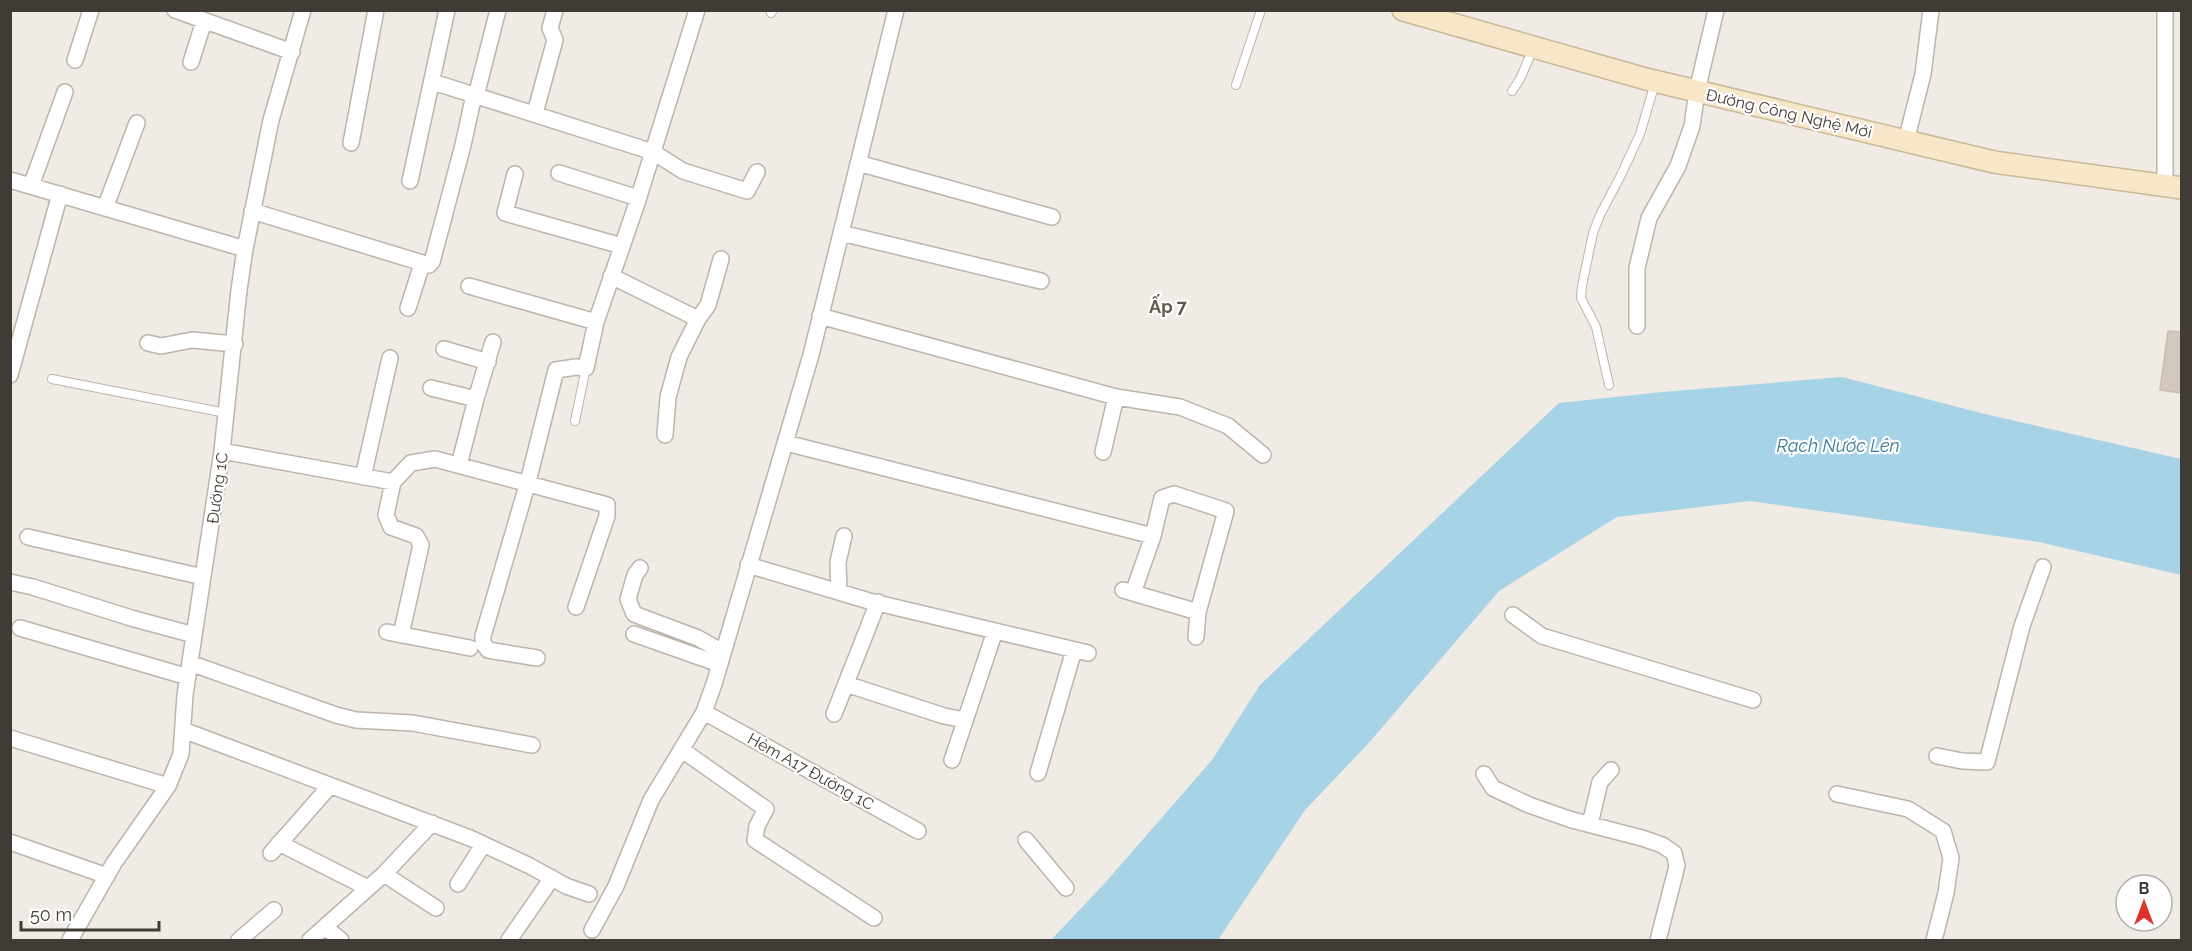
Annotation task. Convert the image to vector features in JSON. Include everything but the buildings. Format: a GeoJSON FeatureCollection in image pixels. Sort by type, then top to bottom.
{"type":"FeatureCollection","features":[{"type":"Feature","properties":{"kind":"street"},"geometry":{"type":"LineString","coordinates":[[75,60],[91,10]]}},
{"type":"Feature","properties":{"kind":"street"},"geometry":{"type":"LineString","coordinates":[[175,10],[292,52]]}},
{"type":"Feature","properties":{"kind":"street","name":"Đường 1C"},"geometry":{"type":"LineString","coordinates":[[70,940],[107,876],[168,786],[181,754],[189,670],[222,451],[245,249],[271,120],[303,10]]}},
{"type":"Feature","properties":{"kind":"street"},"geometry":{"type":"LineString","coordinates":[[351,143],[376,10]]}},
{"type":"Feature","properties":{"kind":"street"},"geometry":{"type":"LineString","coordinates":[[410,181],[447,10]]}},
{"type":"Feature","properties":{"kind":"street"},"geometry":{"type":"LineString","coordinates":[[252,211],[429,266],[464,145],[472,104],[498,10]]}},
{"type":"Feature","properties":{"kind":"street"},"geometry":{"type":"LineString","coordinates":[[535,114],[555,40],[550,28],[555,10]]}},
{"type":"Feature","properties":{"kind":"street"},"geometry":{"type":"LineString","coordinates":[[537,658],[488,650],[483,643],[483,636],[528,482],[556,370],[586,368],[596,321],[639,198],[697,10]]}},
{"type":"Feature","properties":{"kind":"street"},"geometry":{"type":"LineString","coordinates":[[592,930],[616,886],[651,800],[704,712],[786,443],[896,10]]}},
{"type":"Feature","properties":{"kind":"street","name":"Đường Công Nghệ Mới"},"geometry":{"type":"LineString","coordinates":[[1403,10],[1655,81],[1994,162],[2173,187]]}},
{"type":"Feature","properties":{"kind":"street"},"geometry":{"type":"LineString","coordinates":[[1637,326],[1637,268],[1649,218],[1678,166],[1692,126],[1697,91],[1716,10]]}},
{"type":"Feature","properties":{"kind":"street"},"geometry":{"type":"LineString","coordinates":[[1906,141],[1923,75],[1931,10]]}},
{"type":"Feature","properties":{"kind":"street"},"geometry":{"type":"LineString","coordinates":[[2165,10],[2173,187]]}},
{"type":"Feature","properties":{"kind":"street"},"geometry":{"type":"LineString","coordinates":[[191,62],[204,21]]}},
{"type":"Feature","properties":{"kind":"street"},"geometry":{"type":"LineString","coordinates":[[433,82],[653,152],[683,171],[747,191],[758,172]]}},
{"type":"Feature","properties":{"kind":"street"},"geometry":{"type":"LineString","coordinates":[[31,186],[65,92]]}},
{"type":"Feature","properties":{"kind":"street"},"geometry":{"type":"LineString","coordinates":[[105,208],[137,123]]}},
{"type":"Feature","properties":{"kind":"street"},"geometry":{"type":"LineString","coordinates":[[858,164],[1052,217]]}},
{"type":"Feature","properties":{"kind":"street"},"geometry":{"type":"LineString","coordinates":[[559,173],[639,198]]}},
{"type":"Feature","properties":{"kind":"street"},"geometry":{"type":"LineString","coordinates":[[515,174],[505,213],[622,246]]}},
{"type":"Feature","properties":{"kind":"street"},"geometry":{"type":"LineString","coordinates":[[10,180],[245,249]]}},
{"type":"Feature","properties":{"kind":"street"},"geometry":{"type":"LineString","coordinates":[[10,375],[13,355],[60,194]]}},
{"type":"Feature","properties":{"kind":"street"},"geometry":{"type":"LineString","coordinates":[[841,233],[1041,281]]}},
{"type":"Feature","properties":{"kind":"street"},"geometry":{"type":"LineString","coordinates":[[665,435],[668,397],[679,357],[698,319],[708,305],[721,259]]}},
{"type":"Feature","properties":{"kind":"street"},"geometry":{"type":"LineString","coordinates":[[408,308],[422,264]]}},
{"type":"Feature","properties":{"kind":"street"},"geometry":{"type":"LineString","coordinates":[[611,276],[698,319]]}},
{"type":"Feature","properties":{"kind":"street"},"geometry":{"type":"LineString","coordinates":[[469,286],[596,321]]}},
{"type":"Feature","properties":{"kind":"street"},"geometry":{"type":"LineString","coordinates":[[820,316],[1116,397],[1180,407],[1228,426],[1263,455]]}},
{"type":"Feature","properties":{"kind":"street"},"geometry":{"type":"LineString","coordinates":[[148,343],[161,346],[192,340],[235,344]]}},
{"type":"Feature","properties":{"kind":"street"},"geometry":{"type":"LineString","coordinates":[[459,465],[493,342]]}},
{"type":"Feature","properties":{"kind":"street"},"geometry":{"type":"LineString","coordinates":[[444,349],[488,362]]}},
{"type":"Feature","properties":{"kind":"street"},"geometry":{"type":"LineString","coordinates":[[363,477],[390,358]]}},
{"type":"Feature","properties":{"kind":"street"},"geometry":{"type":"LineString","coordinates":[[431,388],[476,399]]}},
{"type":"Feature","properties":{"kind":"street"},"geometry":{"type":"LineString","coordinates":[[1103,452],[1116,397]]}},
{"type":"Feature","properties":{"kind":"street"},"geometry":{"type":"LineString","coordinates":[[786,443],[1153,536]]}},
{"type":"Feature","properties":{"kind":"street"},"geometry":{"type":"LineString","coordinates":[[222,451],[393,482]]}},
{"type":"Feature","properties":{"kind":"street"},"geometry":{"type":"LineString","coordinates":[[470,648],[394,633],[421,545],[416,536],[391,527],[386,515],[393,482],[411,463],[435,459],[528,482],[607,505],[607,516],[576,607]]}},
{"type":"Feature","properties":{"kind":"street"},"geometry":{"type":"LineString","coordinates":[[1196,637],[1198,612],[1226,511],[1174,494],[1162,498],[1153,536],[1128,591],[1198,612]]}},
{"type":"Feature","properties":{"kind":"street"},"geometry":{"type":"LineString","coordinates":[[839,591],[838,562],[844,536]]}},
{"type":"Feature","properties":{"kind":"street"},"geometry":{"type":"LineString","coordinates":[[28,537],[203,577]]}},
{"type":"Feature","properties":{"kind":"street"},"geometry":{"type":"LineString","coordinates":[[748,565],[878,602],[1081,652],[1038,773]]}},
{"type":"Feature","properties":{"kind":"street"},"geometry":{"type":"LineString","coordinates":[[1937,756],[1962,761],[1987,762],[2022,626],[2043,567]]}},
{"type":"Feature","properties":{"kind":"street"},"geometry":{"type":"LineString","coordinates":[[640,568],[635,575],[628,599],[634,614],[698,638],[721,658]]}},
{"type":"Feature","properties":{"kind":"street"},"geometry":{"type":"LineString","coordinates":[[10,582],[194,635]]}},
{"type":"Feature","properties":{"kind":"street"},"geometry":{"type":"LineString","coordinates":[[834,714],[878,602]]}},
{"type":"Feature","properties":{"kind":"street"},"geometry":{"type":"LineString","coordinates":[[1513,615],[1542,636],[1753,700]]}},
{"type":"Feature","properties":{"kind":"street"},"geometry":{"type":"LineString","coordinates":[[20,628],[189,670],[356,720],[413,723],[532,745]]}},
{"type":"Feature","properties":{"kind":"street"},"geometry":{"type":"LineString","coordinates":[[952,760],[995,631]]}},
{"type":"Feature","properties":{"kind":"street"},"geometry":{"type":"LineString","coordinates":[[634,634],[721,658]]}},
{"type":"Feature","properties":{"kind":"street"},"geometry":{"type":"LineString","coordinates":[[846,684],[944,716],[965,720]]}},
{"type":"Feature","properties":{"kind":"street","name":"Hẻm A17 Đường 1C"},"geometry":{"type":"LineString","coordinates":[[704,712],[918,831]]}},
{"type":"Feature","properties":{"kind":"street"},"geometry":{"type":"LineString","coordinates":[[183,730],[432,824],[483,845],[566,886],[589,894]]}},
{"type":"Feature","properties":{"kind":"street"},"geometry":{"type":"LineString","coordinates":[[10,738],[168,786]]}},
{"type":"Feature","properties":{"kind":"street"},"geometry":{"type":"LineString","coordinates":[[682,750],[766,809],[758,826],[755,840],[874,918]]}},
{"type":"Feature","properties":{"kind":"street"},"geometry":{"type":"LineString","coordinates":[[1590,824],[1599,782],[1611,771]]}},
{"type":"Feature","properties":{"kind":"street"},"geometry":{"type":"LineString","coordinates":[[1484,774],[1493,788],[1529,805],[1642,837],[1674,853],[1677,866],[1658,940]]}},
{"type":"Feature","properties":{"kind":"street"},"geometry":{"type":"LineString","coordinates":[[330,786],[275,848],[368,888]]}},
{"type":"Feature","properties":{"kind":"street"},"geometry":{"type":"LineString","coordinates":[[1838,794],[1908,809],[1943,831],[1951,858],[1946,893],[1934,940]]}},
{"type":"Feature","properties":{"kind":"street"},"geometry":{"type":"LineString","coordinates":[[310,940],[384,874],[432,824]]}},
{"type":"Feature","properties":{"kind":"street"},"geometry":{"type":"LineString","coordinates":[[1026,840],[1066,888]]}},
{"type":"Feature","properties":{"kind":"street"},"geometry":{"type":"LineString","coordinates":[[10,842],[107,876]]}},
{"type":"Feature","properties":{"kind":"street"},"geometry":{"type":"LineString","coordinates":[[458,884],[483,845]]}},
{"type":"Feature","properties":{"kind":"street"},"geometry":{"type":"LineString","coordinates":[[384,874],[436,908]]}},
{"type":"Feature","properties":{"kind":"street"},"geometry":{"type":"LineString","coordinates":[[509,940],[552,878]]}},
{"type":"Feature","properties":{"kind":"street"},"geometry":{"type":"LineString","coordinates":[[238,940],[274,910]]}},
{"type":"Feature","properties":{"kind":"street"},"geometry":{"type":"LineString","coordinates":[[326,928],[341,940]]}},
{"type":"Feature","properties":{"kind":"lane"},"geometry":{"type":"LineString","coordinates":[[1236,85],[1261,10]]}},
{"type":"Feature","properties":{"kind":"lane"},"geometry":{"type":"LineString","coordinates":[[1512,91],[1533,47]]}},
{"type":"Feature","properties":{"kind":"lane"},"geometry":{"type":"LineString","coordinates":[[1609,385],[1596,327],[1581,298],[1582,286],[1593,233],[1640,134],[1655,81]]}},
{"type":"Feature","properties":{"kind":"lane"},"geometry":{"type":"LineString","coordinates":[[575,422],[586,368]]}},
{"type":"Feature","properties":{"kind":"lane"},"geometry":{"type":"LineString","coordinates":[[52,379],[226,413]]}},
{"type":"Feature","properties":{"kind":"water","name":"Rạch Nước Lên"},"geometry":{"type":"Polygon","coordinates":[[[1842,377],[1985,414],[2181,459],[2181,575],[2039,542],[1750,501],[1617,517],[1499,591],[1367,745],[1305,810],[1218,940],[1051,940],[1105,883],[1212,760],[1260,685],[1559,403],[1842,377]]]}},
{"type":"Feature","properties":{"kind":"district","name":"Ấp 7"},"geometry":{"type":"Point","coordinates":[1168,307]}}]}
